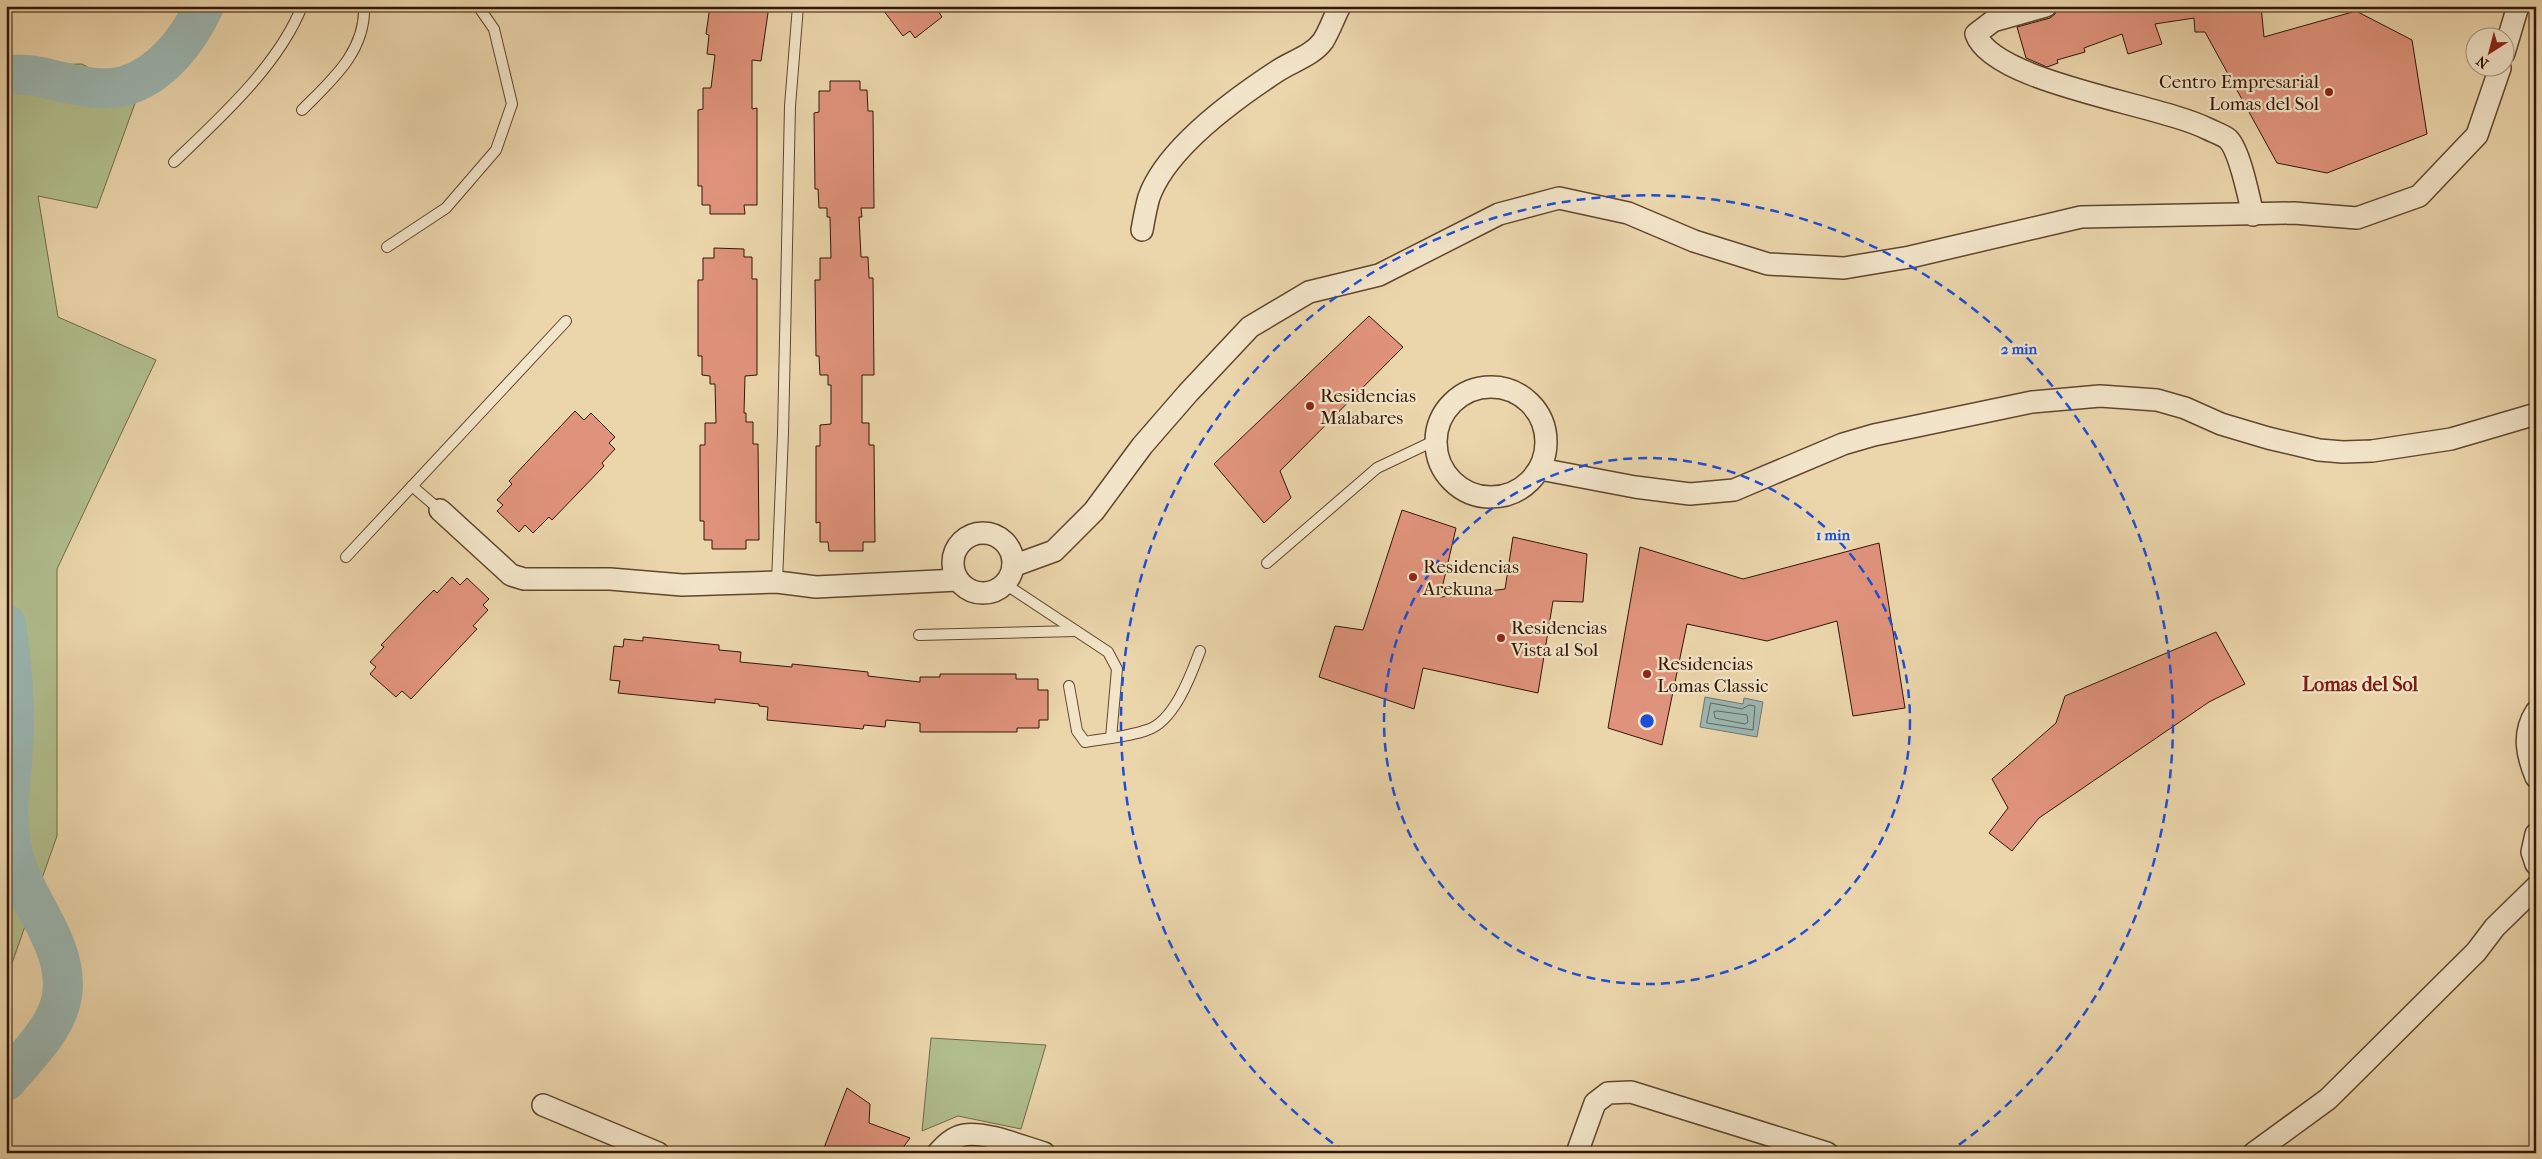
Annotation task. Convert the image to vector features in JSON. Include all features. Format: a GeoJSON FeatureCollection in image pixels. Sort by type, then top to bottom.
{"type":"FeatureCollection","features":[{"type":"Feature","properties":{"kind":"street"},"geometry":{"type":"LineString","coordinates":[[1142,230],[1150,196],[1164,169],[1184,146],[1216,115],[1252,88],[1309,53],[1322,42],[1340,6]]}},
{"type":"Feature","properties":{"kind":"street"},"geometry":{"type":"LineString","coordinates":[[2046,6],[1993,21],[1976,34],[1979,43],[2009,66],[2100,96],[2142,105],[2192,121],[2228,139],[2244,174],[2253,215]]}},
{"type":"Feature","properties":{"kind":"street"},"geometry":{"type":"LineString","coordinates":[[2511,28],[2518,6]]}},
{"type":"Feature","properties":{"kind":"street"},"geometry":{"type":"LineString","coordinates":[[1009,575],[1008,546],[1001,539],[982,532],[972,534],[956,547],[952,567],[958,580],[969,590],[978,593],[988,593],[1009,575],[1054,551],[1094,510],[1142,446],[1188,393],[1250,327],[1309,292],[1379,275],[1499,214],[1559,198],[1628,213],[1694,240],[1768,264],[1844,268],[1929,253],[2081,216],[2294,213],[2357,218],[2419,196],[2476,135],[2496,78]]}},
{"type":"Feature","properties":{"kind":"street"},"geometry":{"type":"LineString","coordinates":[[1497,387],[1514,392],[1529,402],[1540,416],[1546,433],[1546,451],[1540,468],[1529,483],[1514,493],[1496,498],[1477,496],[1460,488],[1447,475],[1438,459],[1436,440],[1440,422],[1453,401],[1479,389],[1497,387]]}},
{"type":"Feature","properties":{"kind":"street"},"geometry":{"type":"LineString","coordinates":[[1540,468],[1635,488],[1690,494],[1734,490],[1843,444],[1874,435],[2032,402],[2100,396],[2157,400],[2184,408],[2222,424],[2268,438],[2319,450],[2343,452],[2372,451],[2451,439],[2536,414]]}},
{"type":"Feature","properties":{"kind":"street"},"geometry":{"type":"LineString","coordinates":[[440,510],[511,575],[524,579],[610,579],[682,585],[777,582],[816,587],[958,580]]}},
{"type":"Feature","properties":{"kind":"street"},"geometry":{"type":"LineString","coordinates":[[2536,712],[2528,730],[2526,742],[2527,755],[2536,777]]}},
{"type":"Feature","properties":{"kind":"street"},"geometry":{"type":"LineString","coordinates":[[2536,834],[2532,852],[2536,864]]}},
{"type":"Feature","properties":{"kind":"street"},"geometry":{"type":"LineString","coordinates":[[2254,1153],[2328,1100],[2476,952],[2495,927],[2536,888]]}},
{"type":"Feature","properties":{"kind":"street"},"geometry":{"type":"LineString","coordinates":[[1577,1153],[1595,1103],[1608,1093],[1631,1092],[1826,1153]]}},
{"type":"Feature","properties":{"kind":"street"},"geometry":{"type":"LineString","coordinates":[[543,1105],[658,1153]]}},
{"type":"Feature","properties":{"kind":"street"},"geometry":{"type":"LineString","coordinates":[[938,1153],[947,1143],[962,1135],[978,1134],[1044,1153]]}},
{"type":"Feature","properties":{"kind":"lane"},"geometry":{"type":"LineString","coordinates":[[174,162],[228,111],[294,27],[302,6]]}},
{"type":"Feature","properties":{"kind":"lane"},"geometry":{"type":"LineString","coordinates":[[302,110],[339,73],[358,45],[364,6]]}},
{"type":"Feature","properties":{"kind":"lane"},"geometry":{"type":"LineString","coordinates":[[387,247],[446,208],[496,150],[512,104],[494,29],[478,6]]}},
{"type":"Feature","properties":{"kind":"lane"},"geometry":{"type":"LineString","coordinates":[[777,582],[783,433],[790,106],[798,6]]}},
{"type":"Feature","properties":{"kind":"lane"},"geometry":{"type":"LineString","coordinates":[[346,557],[566,321]]}},
{"type":"Feature","properties":{"kind":"lane"},"geometry":{"type":"LineString","coordinates":[[1268,563],[1377,468],[1436,440]]}},
{"type":"Feature","properties":{"kind":"lane"},"geometry":{"type":"LineString","coordinates":[[412,486],[440,510]]}},
{"type":"Feature","properties":{"kind":"lane"},"geometry":{"type":"LineString","coordinates":[[1009,575],[1076,630],[1108,652],[1117,669],[1111,738]]}},
{"type":"Feature","properties":{"kind":"lane"},"geometry":{"type":"LineString","coordinates":[[919,635],[1076,630]]}},
{"type":"Feature","properties":{"kind":"lane"},"geometry":{"type":"LineString","coordinates":[[1069,686],[1077,731],[1086,742],[1149,730],[1163,719],[1185,689],[1200,651]]}},
{"type":"Feature","properties":{"kind":"green space"},"geometry":{"type":"Polygon","coordinates":[[[82,64],[138,95],[97,208],[38,196],[58,317],[156,360],[57,569],[57,836],[6,980],[6,66],[82,64]]]}},
{"type":"Feature","properties":{"kind":"green space"},"geometry":{"type":"Polygon","coordinates":[[[931,1038],[1046,1045],[1021,1129],[958,1116],[922,1131],[931,1038]]]}},
{"type":"Feature","properties":{"kind":"water"},"geometry":{"type":"Polygon","coordinates":[[[1705,697],[1743,704],[1744,698],[1763,702],[1757,737],[1700,727],[1705,697]]]}},
{"type":"Feature","properties":{"kind":"building"},"geometry":{"type":"Polygon","coordinates":[[[710,6],[769,6],[761,61],[752,60],[752,109],[757,108],[757,205],[744,205],[745,214],[710,214],[710,205],[702,205],[702,186],[698,186],[698,110],[703,109],[703,88],[711,88],[715,55],[707,54],[709,35],[706,34],[710,6]]]}},
{"type":"Feature","properties":{"kind":"building"},"geometry":{"type":"Polygon","coordinates":[[[880,6],[935,6],[942,17],[915,38],[910,31],[903,36],[880,6]]]}},
{"type":"Feature","properties":{"kind":"building","name":"Centro Empresarial Lomas del Sol"},"geometry":{"type":"Polygon","coordinates":[[[2058,6],[2261,6],[2264,37],[2356,11],[2412,40],[2427,134],[2327,173],[2277,163],[2205,32],[2195,32],[2194,18],[2155,24],[2162,44],[2128,54],[2122,34],[2084,48],[2085,52],[2057,60],[2058,63],[2047,67],[2026,58],[2017,27],[2050,18],[2055,14],[2058,6]]]}},
{"type":"Feature","properties":{"kind":"building"},"geometry":{"type":"Polygon","coordinates":[[[830,81],[860,81],[860,90],[867,90],[868,111],[873,111],[874,208],[861,208],[862,217],[859,217],[861,257],[868,257],[869,278],[873,278],[874,375],[862,375],[862,423],[869,423],[869,445],[874,445],[875,542],[863,542],[863,551],[829,551],[828,542],[820,542],[820,522],[816,523],[816,446],[820,446],[820,425],[831,424],[831,385],[828,385],[828,375],[820,375],[819,356],[816,356],[815,280],[820,280],[820,258],[831,258],[830,217],[827,217],[827,208],[819,208],[818,189],[815,189],[814,113],[819,112],[819,91],[830,91],[830,81]]]}},
{"type":"Feature","properties":{"kind":"building"},"geometry":{"type":"Polygon","coordinates":[[[714,248],[744,249],[744,257],[752,257],[752,279],[757,279],[757,375],[745,376],[744,413],[746,413],[746,422],[753,422],[753,444],[758,444],[759,540],[746,540],[746,549],[712,549],[712,540],[704,540],[704,521],[700,521],[700,445],[705,445],[705,423],[716,423],[715,384],[710,384],[710,376],[702,375],[702,356],[698,356],[698,280],[703,280],[703,258],[714,258],[714,248]]]}},
{"type":"Feature","properties":{"kind":"building","name":"Residencias Malabares"},"geometry":{"type":"Polygon","coordinates":[[[1369,316],[1403,347],[1280,471],[1291,498],[1264,523],[1214,464],[1369,316]]]}},
{"type":"Feature","properties":{"kind":"building"},"geometry":{"type":"Polygon","coordinates":[[[575,411],[584,420],[591,413],[615,437],[609,443],[615,449],[602,463],[604,466],[552,520],[549,517],[533,533],[525,525],[519,532],[497,511],[503,505],[497,500],[512,484],[509,481],[575,411]]]}},
{"type":"Feature","properties":{"kind":"building"},"geometry":{"type":"Polygon","coordinates":[[[1402,510],[1456,528],[1440,597],[1505,589],[1513,537],[1587,554],[1583,602],[1553,601],[1538,693],[1423,668],[1414,709],[1319,677],[1335,626],[1363,630],[1402,510]]]}},
{"type":"Feature","properties":{"kind":"building","name":"Residencias Lomas Classic"},"geometry":{"type":"Polygon","coordinates":[[[1879,543],[1905,708],[1853,716],[1837,621],[1767,641],[1687,624],[1662,745],[1608,728],[1640,547],[1743,579],[1879,543]]]}},
{"type":"Feature","properties":{"kind":"building"},"geometry":{"type":"Polygon","coordinates":[[[452,577],[460,585],[467,578],[489,599],[483,605],[488,610],[473,626],[477,629],[411,699],[402,691],[396,697],[370,674],[376,667],[370,662],[384,647],[381,645],[420,604],[434,590],[437,593],[452,577]]]}},
{"type":"Feature","properties":{"kind":"building"},"geometry":{"type":"Polygon","coordinates":[[[2216,632],[2245,684],[2209,702],[2039,818],[2012,851],[1989,833],[2008,808],[1992,779],[2056,723],[2065,696],[2216,632]]]}},
{"type":"Feature","properties":{"kind":"building"},"geometry":{"type":"Polygon","coordinates":[[[643,637],[719,645],[719,650],[741,652],[740,662],[792,667],[792,664],[868,672],[868,676],[920,682],[920,677],[940,677],[940,674],[1016,674],[1016,679],[1038,679],[1038,690],[1048,690],[1048,720],[1039,720],[1039,728],[1017,728],[1017,732],[920,732],[920,723],[886,720],[885,727],[864,725],[863,729],[767,720],[768,707],[759,706],[759,704],[715,699],[715,703],[618,693],[620,681],[610,680],[614,646],[623,647],[624,639],[643,641],[643,637]]]}},
{"type":"Feature","properties":{"kind":"building"},"geometry":{"type":"Polygon","coordinates":[[[847,1088],[870,1104],[869,1123],[910,1138],[899,1153],[822,1153],[847,1088]]]}},
{"type":"Feature","properties":{"kind":"waterway"},"geometry":{"type":"LineString","coordinates":[[6,76],[29,75],[95,88],[124,86],[150,74],[162,65],[182,43],[204,6]]}},
{"type":"Feature","properties":{"kind":"waterway"},"geometry":{"type":"LineString","coordinates":[[6,624],[10,650],[14,717],[9,792],[10,839],[19,872],[53,941],[63,977],[62,996],[54,1019],[40,1042],[6,1081]]}},
{"type":"Feature","properties":{"kind":"place","name":"Centro Empresarial Lomas del Sol"},"geometry":{"type":"Point","coordinates":[2329,92]}},
{"type":"Feature","properties":{"kind":"place","name":"Residencias Malabares"},"geometry":{"type":"Point","coordinates":[1310,406]}},
{"type":"Feature","properties":{"kind":"place","name":"Residencias Arekuna"},"geometry":{"type":"Point","coordinates":[1413,577]}},
{"type":"Feature","properties":{"kind":"place","name":"Residencias Vista al Sol"},"geometry":{"type":"Point","coordinates":[1501,638]}},
{"type":"Feature","properties":{"kind":"place","name":"Residencias Lomas Classic"},"geometry":{"type":"Point","coordinates":[1647,674]}},
{"type":"Feature","properties":{"kind":"district","name":"Lomas del Sol"},"geometry":{"type":"Point","coordinates":[2360,684]}}]}
